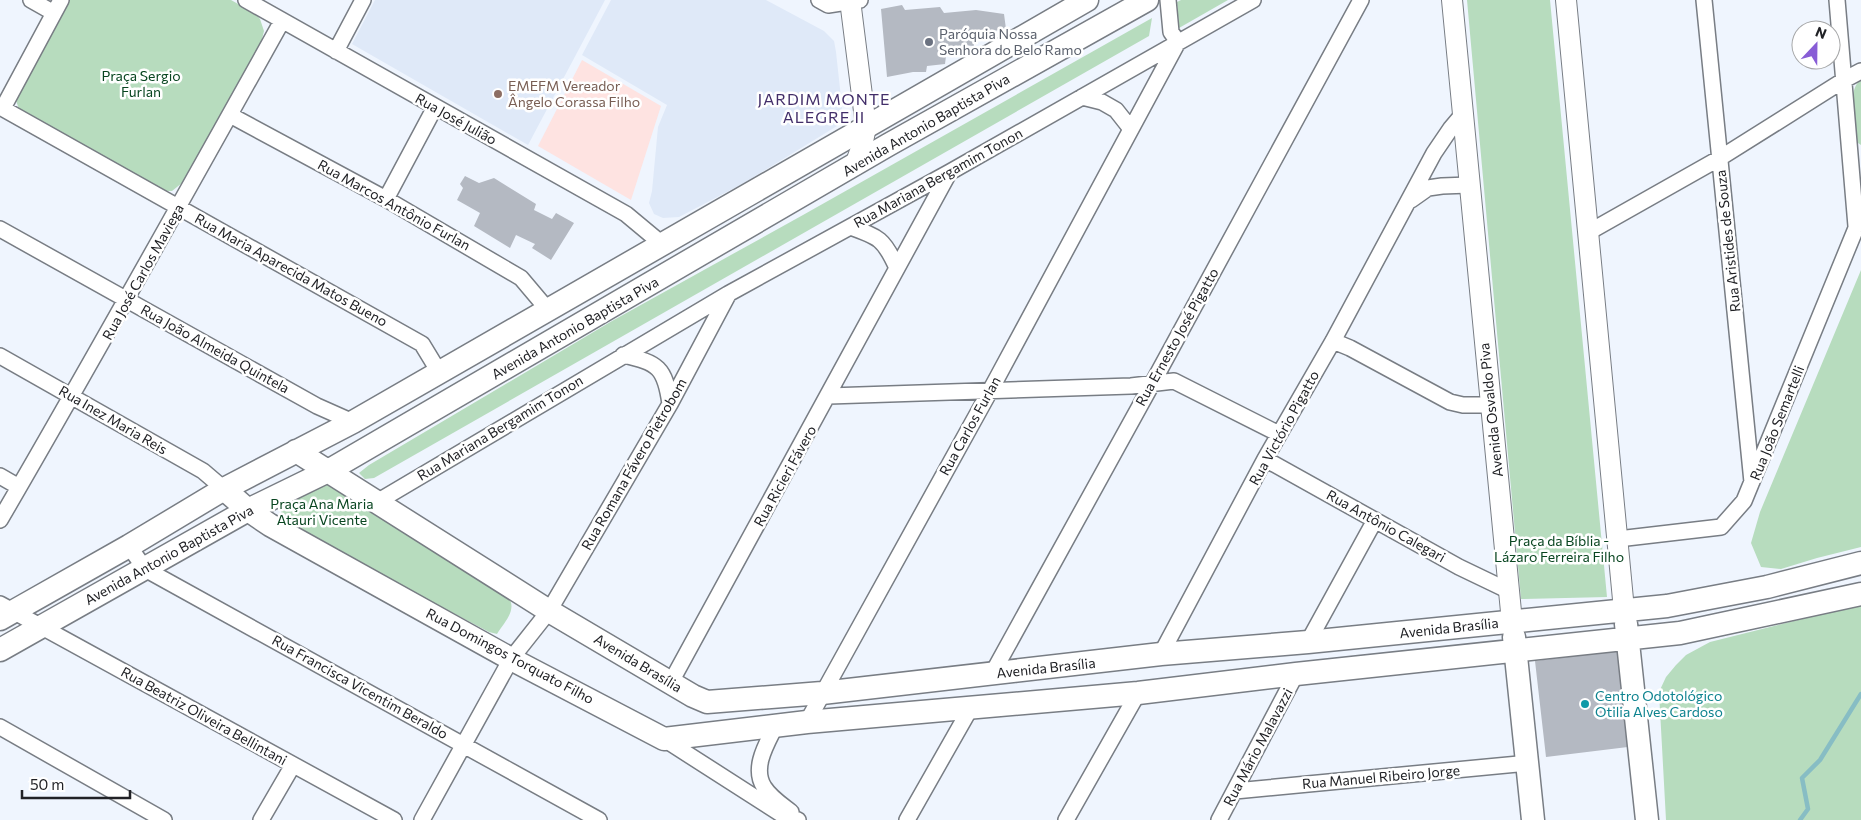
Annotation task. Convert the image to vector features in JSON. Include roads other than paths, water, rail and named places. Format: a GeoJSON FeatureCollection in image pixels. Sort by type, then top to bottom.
{"type":"FeatureCollection","features":[{"type":"Feature","properties":{"kind":"main road","name":"Avenida Antonio Baptista Piva"},"geometry":{"type":"LineString","coordinates":[[4,611],[129,546],[224,490],[353,422],[1087,0]]}},
{"type":"Feature","properties":{"kind":"main road","name":"Avenida Antonio Baptista Piva"},"geometry":{"type":"LineString","coordinates":[[0,650],[248,510],[328,471],[888,145],[1147,0]]}},
{"type":"Feature","properties":{"kind":"main road"},"geometry":{"type":"LineString","coordinates":[[750,194],[760,200],[763,210],[762,219]]}},
{"type":"Feature","properties":{"kind":"main road","name":"Avenida Brasília"},"geometry":{"type":"LineString","coordinates":[[296,451],[549,611],[693,696],[707,702],[822,693],[1161,654],[1308,642],[1667,606],[1767,587],[1861,563]]}},
{"type":"Feature","properties":{"kind":"main road","name":"Rua Domingos Torquato Filho"},"geometry":{"type":"LineString","coordinates":[[224,490],[248,510],[278,529],[511,658],[664,739]]}},
{"type":"Feature","properties":{"kind":"main road"},"geometry":{"type":"LineString","coordinates":[[664,739],[807,722],[1138,693],[1296,674],[1680,633],[1861,594]]}},
{"type":"Feature","properties":{"kind":"main road"},"geometry":{"type":"LineString","coordinates":[[1624,610],[1647,820]]}},
{"type":"Feature","properties":{"kind":"main road","name":"Avenida Osvaldo Piva"},"geometry":{"type":"LineString","coordinates":[[1512,622],[1533,820]]}},
{"type":"Feature","properties":{"kind":"street"},"geometry":{"type":"LineString","coordinates":[[1,107],[57,6],[31,0]]}},
{"type":"Feature","properties":{"kind":"street","name":"Rua José Julião"},"geometry":{"type":"LineString","coordinates":[[246,0],[626,214],[662,244]]}},
{"type":"Feature","properties":{"kind":"street"},"geometry":{"type":"LineString","coordinates":[[336,51],[363,0]]}},
{"type":"Feature","properties":{"kind":"street"},"geometry":{"type":"LineString","coordinates":[[819,0],[828,5],[853,0],[866,127],[855,165]]}},
{"type":"Feature","properties":{"kind":"street"},"geometry":{"type":"LineString","coordinates":[[1168,0],[1171,32],[1178,42]]}},
{"type":"Feature","properties":{"kind":"street","name":"Rua Mariana Bergamim Tonon"},"geometry":{"type":"LineString","coordinates":[[377,502],[728,294],[950,172],[1253,0]]}},
{"type":"Feature","properties":{"kind":"street","name":"Rua Ernesto José Pigatto"},"geometry":{"type":"LineString","coordinates":[[992,674],[1361,0]]}},
{"type":"Feature","properties":{"kind":"street","name":"Avenida Osvaldo Piva"},"geometry":{"type":"LineString","coordinates":[[1452,0],[1512,622]]}},
{"type":"Feature","properties":{"kind":"street"},"geometry":{"type":"LineString","coordinates":[[1566,0],[1624,610]]}},
{"type":"Feature","properties":{"kind":"street","name":"Rua Aristides de Souza"},"geometry":{"type":"LineString","coordinates":[[1704,0],[1752,482]]}},
{"type":"Feature","properties":{"kind":"street"},"geometry":{"type":"LineString","coordinates":[[1837,0],[1859,221]]}},
{"type":"Feature","properties":{"kind":"street","name":"Rua José Carlos Maviega"},"geometry":{"type":"LineString","coordinates":[[0,520],[179,208],[282,21]]}},
{"type":"Feature","properties":{"kind":"street","name":"Rua Carlos Furlan"},"geometry":{"type":"LineString","coordinates":[[807,722],[990,390],[1178,42]]}},
{"type":"Feature","properties":{"kind":"street"},"geometry":{"type":"LineString","coordinates":[[1589,232],[1720,158],[1861,71]]}},
{"type":"Feature","properties":{"kind":"street"},"geometry":{"type":"LineString","coordinates":[[1082,97],[1102,102],[1116,110],[1131,129]]}},
{"type":"Feature","properties":{"kind":"street","name":"Rua Maria Aparecida Matos Bueno"},"geometry":{"type":"LineString","coordinates":[[1,107],[422,344],[439,372]]}},
{"type":"Feature","properties":{"kind":"street"},"geometry":{"type":"LineString","coordinates":[[386,199],[435,107]]}},
{"type":"Feature","properties":{"kind":"street","name":"Rua Marcos Antônio Furlan"},"geometry":{"type":"LineString","coordinates":[[230,115],[386,199],[520,278],[548,310]]}},
{"type":"Feature","properties":{"kind":"street","name":"Rua Victório Pigatto"},"geometry":{"type":"LineString","coordinates":[[1161,654],[1265,459],[1333,341],[1442,139],[1462,115]]}},
{"type":"Feature","properties":{"kind":"street"},"geometry":{"type":"LineString","coordinates":[[866,127],[875,138],[888,145]]}},
{"type":"Feature","properties":{"kind":"street","name":"Rua Ricieri Fávero"},"geometry":{"type":"LineString","coordinates":[[671,682],[950,172]]}},
{"type":"Feature","properties":{"kind":"street","name":"Rua Victório Pigatto"},"geometry":{"type":"LineString","coordinates":[[1408,202],[1428,188],[1470,185]]}},
{"type":"Feature","properties":{"kind":"street","name":"Rua João Semartelli"},"geometry":{"type":"LineString","coordinates":[[1618,539],[1721,528],[1744,501],[1859,221]]}},
{"type":"Feature","properties":{"kind":"street"},"geometry":{"type":"LineString","coordinates":[[850,227],[872,234],[888,247],[897,268]]}},
{"type":"Feature","properties":{"kind":"street","name":"Rua João Almeida Quintela"},"geometry":{"type":"LineString","coordinates":[[0,229],[317,406],[353,422]]}},
{"type":"Feature","properties":{"kind":"street","name":"Rua Romana Fávero Pietrobom"},"geometry":{"type":"LineString","coordinates":[[422,820],[511,658],[549,611],[670,404],[728,294]]}},
{"type":"Feature","properties":{"kind":"street"},"geometry":{"type":"LineString","coordinates":[[1333,341],[1350,348],[1450,402],[1463,405],[1490,404]]}},
{"type":"Feature","properties":{"kind":"street"},"geometry":{"type":"LineString","coordinates":[[624,354],[646,360],[659,368],[667,384],[670,404]]}},
{"type":"Feature","properties":{"kind":"street","name":"Rua Inez Maria Reis"},"geometry":{"type":"LineString","coordinates":[[0,356],[202,471],[224,490]]}},
{"type":"Feature","properties":{"kind":"street"},"geometry":{"type":"LineString","coordinates":[[829,396],[1131,386],[1174,381],[1279,434]]}},
{"type":"Feature","properties":{"kind":"street","name":"Rua Antônio Calegari"},"geometry":{"type":"LineString","coordinates":[[1265,459],[1459,567],[1509,590]]}},
{"type":"Feature","properties":{"kind":"street"},"geometry":{"type":"LineString","coordinates":[[0,476],[19,487]]}},
{"type":"Feature","properties":{"kind":"street"},"geometry":{"type":"LineString","coordinates":[[1308,642],[1375,520]]}},
{"type":"Feature","properties":{"kind":"street","name":"Rua Francisca Vicentim Beraldo"},"geometry":{"type":"LineString","coordinates":[[129,546],[144,569],[599,820]]}},
{"type":"Feature","properties":{"kind":"street","name":"Rua Beatriz Oliveira Bellintani"},"geometry":{"type":"LineString","coordinates":[[4,611],[42,626],[394,820]]}},
{"type":"Feature","properties":{"kind":"street","name":"Rua Mário Malavazzi"},"geometry":{"type":"LineString","coordinates":[[1219,820],[1296,674]]}},
{"type":"Feature","properties":{"kind":"street"},"geometry":{"type":"LineString","coordinates":[[1066,820],[1138,693]]}},
{"type":"Feature","properties":{"kind":"street"},"geometry":{"type":"LineString","coordinates":[[907,820],[970,709]]}},
{"type":"Feature","properties":{"kind":"street"},"geometry":{"type":"LineString","coordinates":[[0,727],[164,820]]}},
{"type":"Feature","properties":{"kind":"street","name":"Rua Domingos Torquato Filho"},"geometry":{"type":"LineString","coordinates":[[774,727],[761,758],[758,774],[781,814]]}},
{"type":"Feature","properties":{"kind":"street","name":"Rua Domingos Torquato Filho"},"geometry":{"type":"LineString","coordinates":[[664,739],[781,814],[798,820]]}},
{"type":"Feature","properties":{"kind":"street","name":"Rua Manuel Ribeiro Jorge"},"geometry":{"type":"LineString","coordinates":[[1235,791],[1528,763]]}},
{"type":"Feature","properties":{"kind":"street"},"geometry":{"type":"LineString","coordinates":[[262,820],[292,765]]}},
{"type":"Feature","properties":{"kind":"waterway"},"geometry":{"type":"LineString","coordinates":[[1800,820],[1808,809],[1802,778],[1820,760],[1861,694]]}},
{"type":"Feature","properties":{"kind":"place","name":"Paróquia Nossa Senhora do Belo Ramo"},"geometry":{"type":"Point","coordinates":[929,42]}},
{"type":"Feature","properties":{"kind":"place","name":"EMEFM Vereador Ângelo Corassa Filho"},"geometry":{"type":"Point","coordinates":[498,94]}},
{"type":"Feature","properties":{"kind":"place","name":"Centro Odotológico Otilia Alves Cardoso"},"geometry":{"type":"Point","coordinates":[1585,704]}},
{"type":"Feature","properties":{"kind":"district","name":"JARDIM MONTE ALEGRE II"},"geometry":{"type":"Point","coordinates":[824,108]}},
{"type":"Feature","properties":{"kind":"park label","name":"Praça Sergio Furlan"},"geometry":{"type":"Point","coordinates":[141,84]}},
{"type":"Feature","properties":{"kind":"park label","name":"Praça Ana Maria Atauri Vicente"},"geometry":{"type":"Point","coordinates":[322,512]}},
{"type":"Feature","properties":{"kind":"park label","name":"Praça da Bíblia - Lázaro Ferreira Filho"},"geometry":{"type":"Point","coordinates":[1559,550]}}]}
